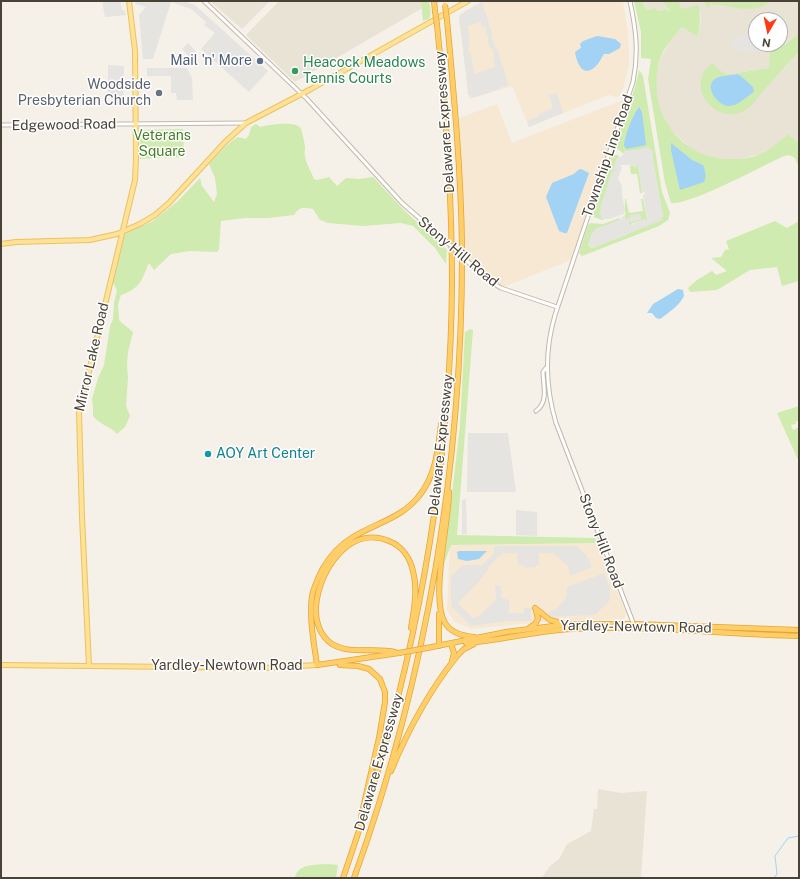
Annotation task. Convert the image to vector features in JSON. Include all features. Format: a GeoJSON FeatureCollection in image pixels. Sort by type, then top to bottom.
{"type":"FeatureCollection","features":[{"type":"Feature","properties":{"kind":"highway","name":"Delaware Expressway"},"geometry":{"type":"LineString","coordinates":[[343,878],[383,755],[404,671],[423,582],[438,484],[448,383],[452,283],[449,158],[434,1]]}},
{"type":"Feature","properties":{"kind":"highway","name":"Delaware Expressway"},"geometry":{"type":"LineString","coordinates":[[354,878],[380,801],[410,692],[426,621],[450,470],[458,370],[462,248],[458,140],[444,3]]}},
{"type":"Feature","properties":{"kind":"highway"},"geometry":{"type":"LineString","coordinates":[[318,665],[312,625],[312,603],[315,584],[324,567],[332,555],[349,540],[408,508],[424,489],[434,468],[443,403],[452,283]]}},
{"type":"Feature","properties":{"kind":"highway"},"geometry":{"type":"LineString","coordinates":[[439,646],[442,557],[449,500],[450,470]]}},
{"type":"Feature","properties":{"kind":"highway"},"geometry":{"type":"LineString","coordinates":[[398,653],[381,650],[343,649],[327,640],[319,626],[316,615],[316,604],[323,577],[330,564],[340,553],[349,544],[358,540],[375,537],[392,542],[402,550],[410,563],[414,576],[415,596],[404,661],[404,671]]}},
{"type":"Feature","properties":{"kind":"highway"},"geometry":{"type":"LineString","coordinates":[[525,630],[535,624],[538,619],[538,614],[535,608],[554,622],[582,622],[591,624]]}},
{"type":"Feature","properties":{"kind":"highway"},"geometry":{"type":"LineString","coordinates":[[440,609],[446,624],[454,631],[461,635],[481,639]]}},
{"type":"Feature","properties":{"kind":"highway","name":"Yardley-Newtown Road"},"geometry":{"type":"LineString","coordinates":[[318,665],[569,624],[634,626],[799,636]]}},
{"type":"Feature","properties":{"kind":"highway","name":"Yardley-Newtown Road"},"geometry":{"type":"LineString","coordinates":[[481,639],[549,631],[634,626],[799,630]]}},
{"type":"Feature","properties":{"kind":"highway"},"geometry":{"type":"LineString","coordinates":[[380,801],[400,749],[411,727],[451,664],[464,649],[481,639]]}},
{"type":"Feature","properties":{"kind":"highway"},"geometry":{"type":"LineString","coordinates":[[451,644],[454,653],[451,664]]}},
{"type":"Feature","properties":{"kind":"highway"},"geometry":{"type":"LineString","coordinates":[[326,664],[358,666],[369,669],[380,679],[385,692],[385,702],[378,746],[352,852]]}},
{"type":"Feature","properties":{"kind":"main road","name":"Mirror Lake Road"},"geometry":{"type":"LineString","coordinates":[[89,666],[82,520],[79,413],[134,180],[136,159],[135,51],[129,1]]}},
{"type":"Feature","properties":{"kind":"main road"},"geometry":{"type":"LineString","coordinates":[[1,244],[16,242],[90,240],[121,232],[148,219],[169,203],[225,142],[246,123],[302,94],[468,1]]}},
{"type":"Feature","properties":{"kind":"main road","name":"Yardley-Newtown Road"},"geometry":{"type":"LineString","coordinates":[[1,665],[265,668],[318,665]]}},
{"type":"Feature","properties":{"kind":"street","name":"Stony Hill Road"},"geometry":{"type":"LineString","coordinates":[[204,1],[302,94],[396,198],[491,282],[501,288],[557,307],[549,340],[546,368],[548,393],[556,423],[634,626]]}},
{"type":"Feature","properties":{"kind":"street","name":"Township Line Road"},"geometry":{"type":"LineString","coordinates":[[557,307],[633,82],[637,45],[636,30],[630,1]]}},
{"type":"Feature","properties":{"kind":"street","name":"Edgewood Road"},"geometry":{"type":"LineString","coordinates":[[1,125],[246,123]]}},
{"type":"Feature","properties":{"kind":"street"},"geometry":{"type":"LineString","coordinates":[[536,411],[543,404],[545,396],[543,372],[546,368]]}},
{"type":"Feature","properties":{"kind":"shaded area"},"geometry":{"type":"Polygon","coordinates":[[[102,1],[120,1],[122,10],[125,11],[126,15],[105,17],[102,1]]]}},
{"type":"Feature","properties":{"kind":"shaded area"},"geometry":{"type":"Polygon","coordinates":[[[136,1],[184,1],[195,5],[268,71],[249,92],[201,49],[215,33],[204,25],[206,22],[191,9],[171,2],[153,59],[143,59],[139,15],[146,7],[135,4],[136,1]]]}},
{"type":"Feature","properties":{"kind":"shaded area"},"geometry":{"type":"Polygon","coordinates":[[[210,1],[270,1],[242,29],[210,1]]]}},
{"type":"Feature","properties":{"kind":"shaded area"},"geometry":{"type":"Polygon","coordinates":[[[279,1],[425,1],[426,6],[295,82],[246,35],[279,1]]]}},
{"type":"Feature","properties":{"kind":"shaded area"},"geometry":{"type":"Polygon","coordinates":[[[483,1],[623,1],[628,32],[629,65],[622,93],[618,97],[608,95],[529,127],[512,86],[469,99],[459,18],[465,11],[483,1]]]}},
{"type":"Feature","properties":{"kind":"shaded area"},"geometry":{"type":"Polygon","coordinates":[[[643,1],[662,1],[670,12],[664,9],[659,11],[646,9],[643,1]]]}},
{"type":"Feature","properties":{"kind":"shaded area"},"geometry":{"type":"Polygon","coordinates":[[[679,1],[799,1],[799,33],[788,42],[788,12],[748,12],[748,52],[770,52],[770,68],[731,74],[723,73],[711,108],[747,109],[799,52],[799,143],[788,134],[776,145],[760,154],[741,159],[722,160],[704,155],[691,149],[669,128],[661,111],[656,93],[656,75],[661,57],[670,41],[682,27],[697,37],[701,18],[700,12],[681,10],[679,1]]]}},
{"type":"Feature","properties":{"kind":"shaded area"},"geometry":{"type":"Polygon","coordinates":[[[482,2],[493,36],[491,37],[495,48],[497,47],[502,65],[500,66],[503,66],[508,84],[505,88],[504,86],[500,87],[501,89],[488,91],[488,93],[472,98],[471,95],[468,95],[466,75],[468,74],[466,74],[463,51],[465,50],[463,49],[459,18],[460,15],[476,5],[478,7],[478,4],[482,2]],[[481,22],[468,26],[470,46],[468,46],[469,53],[471,53],[474,74],[497,66],[495,66],[493,61],[495,60],[492,48],[490,48],[488,44],[485,27],[482,27],[481,22]]]}},
{"type":"Feature","properties":{"kind":"shaded area"},"geometry":{"type":"Polygon","coordinates":[[[735,35],[748,36],[748,51],[732,50],[734,47],[731,46],[732,37],[735,37],[735,35]]]}},
{"type":"Feature","properties":{"kind":"shaded area"},"geometry":{"type":"Polygon","coordinates":[[[188,43],[196,51],[190,58],[182,49],[188,43]]]}},
{"type":"Feature","properties":{"kind":"shaded area"},"geometry":{"type":"Polygon","coordinates":[[[108,65],[124,66],[123,104],[111,105],[111,97],[108,94],[108,65]]]}},
{"type":"Feature","properties":{"kind":"shaded area"},"geometry":{"type":"Polygon","coordinates":[[[147,68],[187,68],[192,78],[193,100],[177,100],[176,93],[171,93],[171,76],[147,76],[147,68]]]}},
{"type":"Feature","properties":{"kind":"shaded area"},"geometry":{"type":"Polygon","coordinates":[[[557,93],[563,113],[529,127],[527,121],[553,108],[549,95],[557,93]]]}},
{"type":"Feature","properties":{"kind":"shaded area"},"geometry":{"type":"Polygon","coordinates":[[[628,98],[573,259],[501,288],[491,282],[462,256],[456,119],[497,104],[512,143],[628,98]]]}},
{"type":"Feature","properties":{"kind":"shaded area"},"geometry":{"type":"Polygon","coordinates":[[[649,147],[649,150],[652,149],[655,171],[653,172],[655,172],[659,195],[657,196],[660,196],[662,220],[651,225],[649,223],[650,225],[629,233],[628,231],[629,234],[613,240],[612,238],[612,240],[592,248],[588,245],[594,230],[606,225],[607,227],[607,225],[620,219],[622,221],[621,218],[625,215],[625,220],[630,218],[630,215],[640,214],[641,216],[641,219],[626,223],[629,223],[630,226],[628,228],[631,227],[631,225],[645,219],[646,221],[649,220],[647,219],[643,195],[645,192],[642,192],[639,164],[633,167],[633,165],[620,165],[622,167],[618,179],[622,186],[625,209],[624,214],[609,219],[601,219],[600,210],[602,209],[600,208],[607,187],[609,188],[607,186],[612,171],[615,172],[613,170],[617,158],[624,154],[624,151],[635,150],[636,152],[636,150],[649,147]]]}},
{"type":"Feature","properties":{"kind":"shaded area"},"geometry":{"type":"Polygon","coordinates":[[[468,433],[508,433],[516,492],[467,492],[468,433]]]}},
{"type":"Feature","properties":{"kind":"shaded area"},"geometry":{"type":"Polygon","coordinates":[[[466,499],[467,534],[462,534],[462,500],[466,499]]]}},
{"type":"Feature","properties":{"kind":"shaded area"},"geometry":{"type":"Polygon","coordinates":[[[516,510],[537,512],[537,536],[516,535],[516,510]]]}},
{"type":"Feature","properties":{"kind":"shaded area"},"geometry":{"type":"Polygon","coordinates":[[[598,543],[626,613],[624,619],[543,622],[471,629],[455,622],[447,610],[450,545],[598,543]]]}},
{"type":"Feature","properties":{"kind":"shaded area"},"geometry":{"type":"Polygon","coordinates":[[[494,546],[577,546],[587,556],[592,567],[570,576],[568,566],[554,553],[539,553],[539,565],[536,565],[536,567],[524,568],[524,565],[518,565],[517,553],[502,553],[488,567],[489,569],[480,580],[458,603],[473,618],[478,617],[496,600],[495,585],[501,586],[501,598],[509,600],[509,613],[524,613],[524,608],[531,608],[531,621],[507,621],[471,626],[451,606],[451,576],[463,565],[482,565],[494,553],[494,546]]]}},
{"type":"Feature","properties":{"kind":"shaded area"},"geometry":{"type":"Polygon","coordinates":[[[604,573],[610,588],[610,600],[595,615],[549,617],[549,612],[556,609],[566,598],[567,587],[604,573]]]}},
{"type":"Feature","properties":{"kind":"shaded area"},"geometry":{"type":"Polygon","coordinates":[[[598,789],[621,793],[647,791],[641,878],[539,878],[543,876],[550,866],[559,859],[567,844],[591,831],[594,809],[597,809],[598,789]]]}},
{"type":"Feature","properties":{"kind":"green space"},"geometry":{"type":"Polygon","coordinates":[[[421,1],[429,1],[430,10],[429,19],[423,21],[421,1]]]}},
{"type":"Feature","properties":{"kind":"green space"},"geometry":{"type":"Polygon","coordinates":[[[634,1],[643,1],[646,9],[650,10],[654,8],[659,11],[664,9],[670,11],[662,1],[679,1],[681,9],[699,5],[700,21],[697,37],[682,27],[681,28],[664,50],[660,59],[657,78],[658,96],[662,113],[671,128],[682,141],[697,151],[714,157],[740,159],[764,152],[788,134],[799,143],[799,168],[795,158],[789,155],[784,156],[709,192],[680,202],[671,203],[665,183],[648,79],[651,59],[641,58],[641,32],[634,1]]]}},
{"type":"Feature","properties":{"kind":"green space"},"geometry":{"type":"Polygon","coordinates":[[[704,1],[771,1],[757,8],[749,9],[711,4],[707,8],[704,1]]]}},
{"type":"Feature","properties":{"kind":"green space"},"geometry":{"type":"Polygon","coordinates":[[[799,33],[799,52],[747,109],[738,113],[728,114],[719,112],[711,107],[705,100],[701,91],[701,82],[704,72],[712,63],[723,73],[731,74],[769,68],[770,52],[788,52],[788,42],[799,33]],[[737,74],[718,77],[711,87],[718,101],[726,105],[736,104],[754,92],[741,76],[737,74]]]}},
{"type":"Feature","properties":{"kind":"green space"},"geometry":{"type":"Polygon","coordinates":[[[639,71],[643,76],[662,192],[670,213],[668,220],[659,226],[582,256],[579,253],[588,225],[591,223],[603,224],[619,218],[622,221],[620,220],[607,227],[606,225],[594,230],[588,245],[592,248],[612,240],[612,238],[613,240],[628,234],[628,231],[629,233],[649,225],[649,223],[661,220],[663,217],[659,197],[657,196],[659,195],[655,172],[653,172],[655,171],[649,148],[636,152],[635,150],[624,152],[624,154],[615,147],[639,71]]]}},
{"type":"Feature","properties":{"kind":"green space"},"geometry":{"type":"Polygon","coordinates":[[[256,124],[260,127],[282,124],[298,126],[301,129],[305,146],[307,165],[314,179],[317,180],[329,177],[337,186],[346,178],[359,179],[373,177],[403,209],[447,250],[446,264],[435,248],[413,226],[401,223],[363,226],[328,223],[320,220],[313,209],[305,208],[298,210],[294,215],[221,221],[219,249],[217,252],[190,251],[171,254],[154,270],[149,263],[137,287],[121,295],[118,304],[119,320],[133,332],[128,352],[127,365],[128,378],[126,406],[130,416],[125,427],[117,434],[93,416],[92,399],[98,378],[104,365],[117,290],[113,283],[125,234],[153,221],[178,201],[200,178],[202,186],[214,202],[217,194],[215,178],[209,164],[226,146],[238,137],[246,139],[249,135],[251,127],[256,124]]]}},
{"type":"Feature","properties":{"kind":"green space","name":"Veterans Square"},"geometry":{"type":"Polygon","coordinates":[[[183,129],[184,157],[140,159],[140,130],[183,129]]]}},
{"type":"Feature","properties":{"kind":"green space"},"geometry":{"type":"Polygon","coordinates":[[[613,155],[618,155],[619,158],[617,158],[615,172],[613,172],[608,186],[609,188],[602,208],[602,219],[604,219],[602,220],[594,217],[593,214],[613,155]]]}},
{"type":"Feature","properties":{"kind":"green space"},"geometry":{"type":"Polygon","coordinates":[[[637,164],[640,164],[638,165],[642,192],[645,192],[640,193],[637,174],[631,174],[630,166],[633,165],[634,167],[637,166],[637,164]]]}},
{"type":"Feature","properties":{"kind":"green space"},"geometry":{"type":"Polygon","coordinates":[[[625,199],[629,213],[643,211],[641,199],[643,199],[647,219],[649,220],[646,221],[645,219],[631,224],[631,227],[628,228],[630,226],[626,223],[641,219],[630,216],[630,218],[625,220],[625,199]]]}},
{"type":"Feature","properties":{"kind":"green space"},"geometry":{"type":"Polygon","coordinates":[[[775,221],[787,228],[799,221],[799,281],[782,286],[777,267],[750,270],[717,290],[690,292],[688,288],[697,280],[712,271],[716,275],[727,271],[711,258],[721,257],[725,250],[729,249],[726,241],[775,221]]]}},
{"type":"Feature","properties":{"kind":"green space"},"geometry":{"type":"Polygon","coordinates":[[[470,329],[473,330],[457,535],[595,538],[598,543],[451,545],[444,564],[460,425],[465,332],[470,329]]]}},
{"type":"Feature","properties":{"kind":"green space"},"geometry":{"type":"Polygon","coordinates":[[[799,406],[799,422],[796,421],[796,424],[791,425],[793,430],[799,427],[799,462],[777,413],[799,406]]]}},
{"type":"Feature","properties":{"kind":"green space"},"geometry":{"type":"Polygon","coordinates":[[[328,864],[338,865],[336,878],[291,878],[295,877],[297,872],[304,867],[328,864]]]}},
{"type":"Feature","properties":{"kind":"water"},"geometry":{"type":"Polygon","coordinates":[[[597,36],[615,39],[621,44],[620,48],[609,54],[604,54],[598,64],[592,69],[588,71],[582,69],[579,66],[575,52],[581,48],[580,44],[583,41],[597,36]]]}},
{"type":"Feature","properties":{"kind":"water"},"geometry":{"type":"Polygon","coordinates":[[[737,74],[753,87],[754,92],[732,106],[720,103],[711,91],[712,82],[719,77],[737,74]]]}},
{"type":"Feature","properties":{"kind":"water"},"geometry":{"type":"Polygon","coordinates":[[[639,107],[642,112],[646,145],[626,149],[624,145],[626,136],[639,107]]]}},
{"type":"Feature","properties":{"kind":"water"},"geometry":{"type":"Polygon","coordinates":[[[671,143],[692,160],[703,165],[706,176],[704,182],[680,190],[671,150],[671,143]]]}},
{"type":"Feature","properties":{"kind":"water"},"geometry":{"type":"Polygon","coordinates":[[[581,169],[589,173],[567,233],[564,233],[559,231],[546,197],[552,183],[574,174],[581,169]]]}},
{"type":"Feature","properties":{"kind":"water"},"geometry":{"type":"Polygon","coordinates":[[[678,289],[683,290],[684,296],[680,303],[660,319],[656,318],[652,313],[647,313],[653,304],[678,289]]]}},
{"type":"Feature","properties":{"kind":"water"},"geometry":{"type":"Polygon","coordinates":[[[487,551],[479,559],[467,561],[458,559],[457,552],[487,551]]]}},
{"type":"Feature","properties":{"kind":"waterway"},"geometry":{"type":"LineString","coordinates":[[774,878],[777,874],[775,856],[788,838],[799,836]]}},
{"type":"Feature","properties":{"kind":"place","name":"Mail 'n' More"},"geometry":{"type":"Point","coordinates":[260,61]}},
{"type":"Feature","properties":{"kind":"place","name":"Heacock Meadows Tennis Courts"},"geometry":{"type":"Point","coordinates":[295,71]}},
{"type":"Feature","properties":{"kind":"place","name":"Woodside Presbyterian Church"},"geometry":{"type":"Point","coordinates":[159,93]}},
{"type":"Feature","properties":{"kind":"place","name":"AOY Art Center"},"geometry":{"type":"Point","coordinates":[208,454]}}]}
